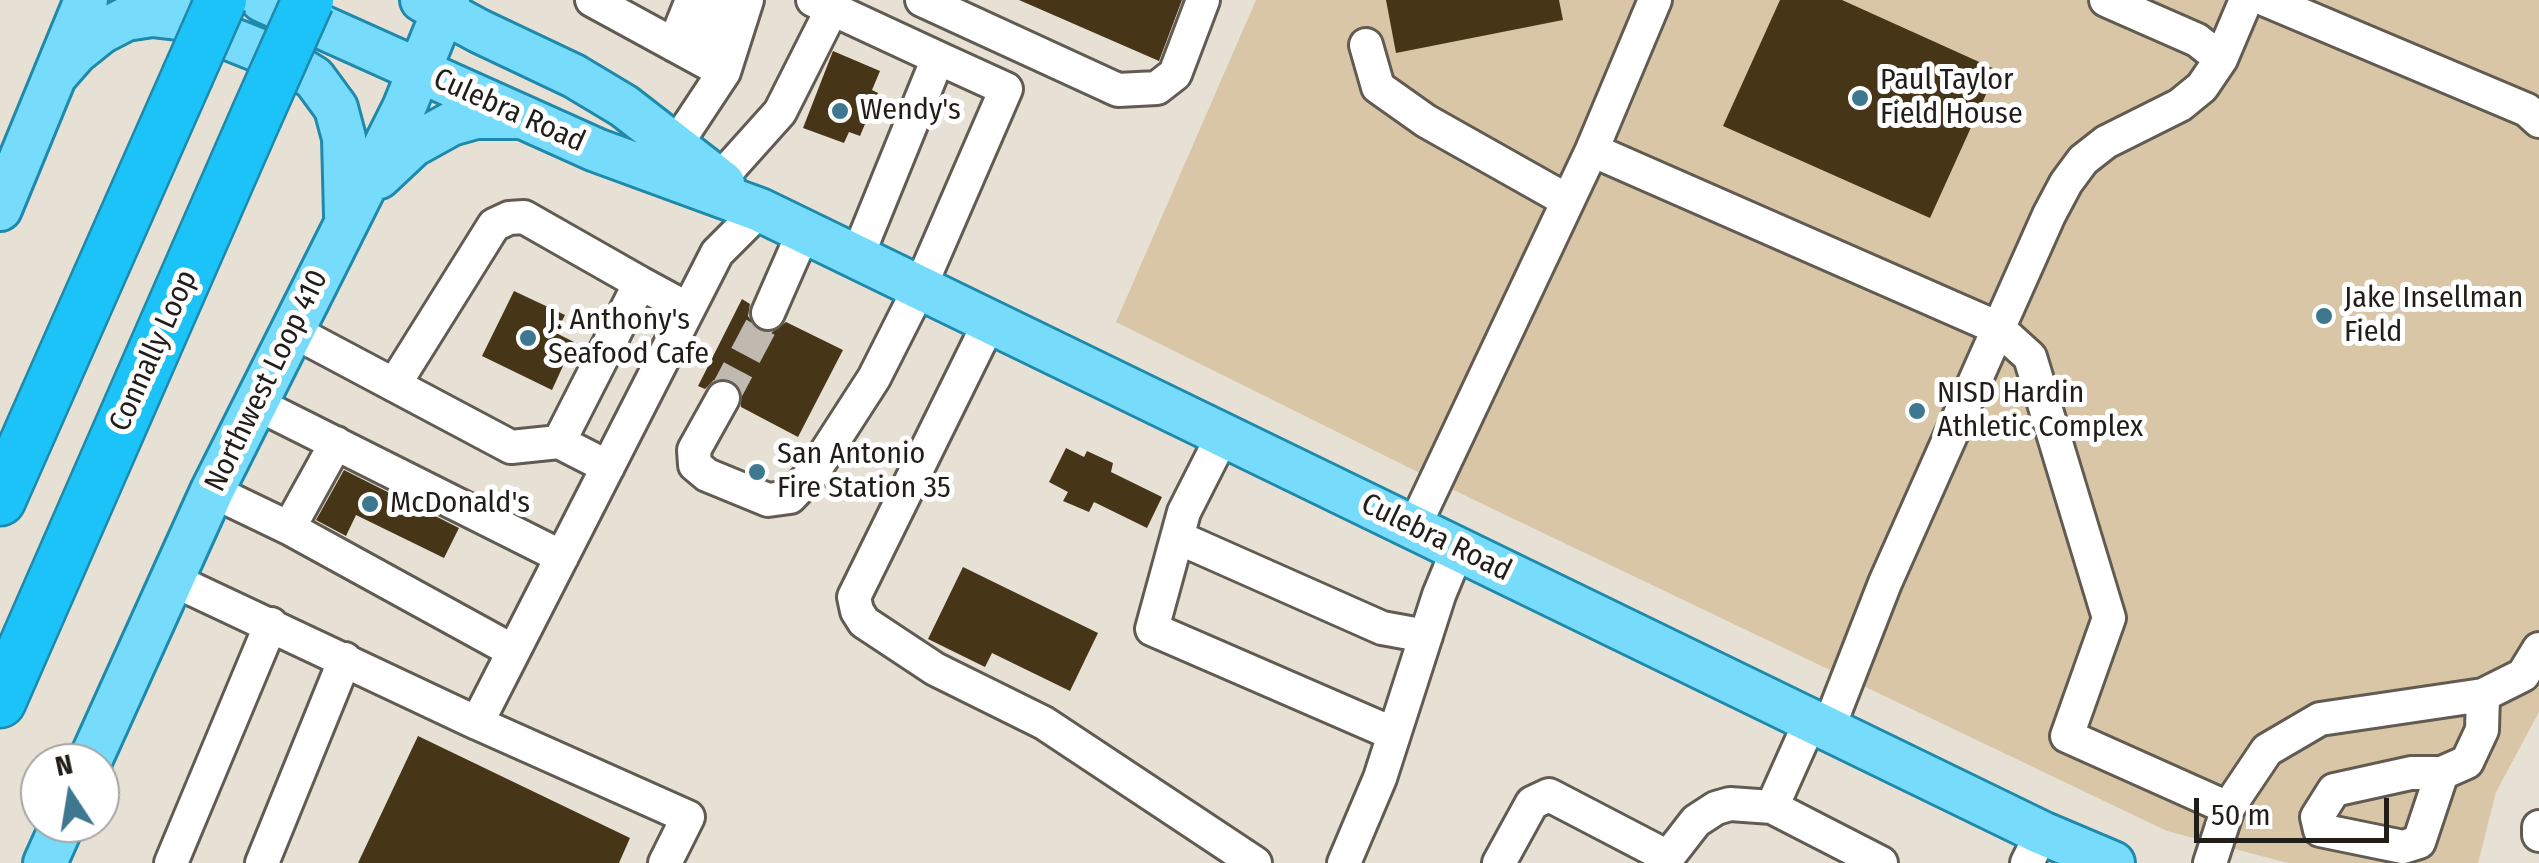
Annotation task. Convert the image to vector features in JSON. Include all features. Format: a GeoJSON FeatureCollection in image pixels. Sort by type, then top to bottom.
{"type":"FeatureCollection","features":[{"type":"Feature","properties":{"kind":"highway"},"geometry":{"type":"LineString","coordinates":[[0,500],[222,0]]}},
{"type":"Feature","properties":{"kind":"highway","name":"Connally Loop"},"geometry":{"type":"LineString","coordinates":[[0,702],[308,0]]}},
{"type":"Feature","properties":{"kind":"main road"},"geometry":{"type":"LineString","coordinates":[[55,76],[66,30],[65,0]]}},
{"type":"Feature","properties":{"kind":"main road"},"geometry":{"type":"LineString","coordinates":[[0,209],[10,158],[55,76],[86,0]]}},
{"type":"Feature","properties":{"kind":"main road","name":"Culebra Road"},"geometry":{"type":"LineString","coordinates":[[262,0],[596,150],[760,210],[1819,724],[2035,848],[2113,863]]}},
{"type":"Feature","properties":{"kind":"main road"},"geometry":{"type":"LineString","coordinates":[[491,0],[515,32],[574,76]]}},
{"type":"Feature","properties":{"kind":"main road","name":"Culebra Road"},"geometry":{"type":"LineString","coordinates":[[438,4],[624,106],[760,210]]}},
{"type":"Feature","properties":{"kind":"main road","name":"Northwest Loop 410"},"geometry":{"type":"LineString","coordinates":[[98,743],[212,491],[421,71],[438,4]]}},
{"type":"Feature","properties":{"kind":"main road"},"geometry":{"type":"LineString","coordinates":[[55,76],[101,32],[126,19],[152,15],[178,18],[288,62],[314,78],[336,108],[344,138],[346,222]]}},
{"type":"Feature","properties":{"kind":"main road"},"geometry":{"type":"LineString","coordinates":[[346,222],[378,178],[426,136],[476,117],[527,118]]}},
{"type":"Feature","properties":{"kind":"lane"},"geometry":{"type":"LineString","coordinates":[[592,0],[699,59]]}},
{"type":"Feature","properties":{"kind":"lane"},"geometry":{"type":"LineString","coordinates":[[692,0],[699,59]]}},
{"type":"Feature","properties":{"kind":"lane"},"geometry":{"type":"LineString","coordinates":[[675,146],[699,59],[723,0]]}},
{"type":"Feature","properties":{"kind":"lane"},"geometry":{"type":"LineString","coordinates":[[699,59],[747,0]]}},
{"type":"Feature","properties":{"kind":"lane"},"geometry":{"type":"LineString","coordinates":[[922,0],[1118,90],[1157,88],[1175,74],[1203,0]]}},
{"type":"Feature","properties":{"kind":"lane"},"geometry":{"type":"LineString","coordinates":[[1414,528],[1592,150],[1655,0]]}},
{"type":"Feature","properties":{"kind":"lane"},"geometry":{"type":"LineString","coordinates":[[2106,0],[2198,40],[2222,59]]}},
{"type":"Feature","properties":{"kind":"lane"},"geometry":{"type":"LineString","coordinates":[[1772,807],[1819,724],[1875,607],[2049,215],[2082,160],[2106,142],[2180,105],[2202,87],[2222,59],[2246,0]]}},
{"type":"Feature","properties":{"kind":"lane"},"geometry":{"type":"LineString","coordinates":[[2266,0],[2527,110],[2539,121]]}},
{"type":"Feature","properties":{"kind":"lane"},"geometry":{"type":"LineString","coordinates":[[719,180],[780,112],[822,4],[1006,89],[920,287],[874,378],[812,474],[790,497],[768,500],[707,475],[695,465],[694,450],[723,398]]}},
{"type":"Feature","properties":{"kind":"lane"},"geometry":{"type":"LineString","coordinates":[[1366,45],[1378,87],[1426,121],[1568,201]]}},
{"type":"Feature","properties":{"kind":"lane"},"geometry":{"type":"LineString","coordinates":[[857,256],[938,58]]}},
{"type":"Feature","properties":{"kind":"lane"},"geometry":{"type":"LineString","coordinates":[[1592,150],[1998,328],[2030,357],[2109,618],[2067,736],[2228,808]]}},
{"type":"Feature","properties":{"kind":"lane"},"geometry":{"type":"LineString","coordinates":[[476,723],[718,253],[760,210]]}},
{"type":"Feature","properties":{"kind":"lane"},"geometry":{"type":"LineString","coordinates":[[394,385],[494,225],[509,218],[524,217],[688,309]]}},
{"type":"Feature","properties":{"kind":"lane"},"geometry":{"type":"LineString","coordinates":[[768,312],[804,231]]}},
{"type":"Feature","properties":{"kind":"lane"},"geometry":{"type":"LineString","coordinates":[[559,442],[640,283]]}},
{"type":"Feature","properties":{"kind":"lane"},"geometry":{"type":"LineString","coordinates":[[990,321],[854,597],[856,612],[864,622],[935,669],[1044,724],[1255,863]]}},
{"type":"Feature","properties":{"kind":"lane"},"geometry":{"type":"LineString","coordinates":[[291,330],[510,446],[559,442],[608,467]]}},
{"type":"Feature","properties":{"kind":"lane"},"geometry":{"type":"LineString","coordinates":[[255,403],[562,557]]}},
{"type":"Feature","properties":{"kind":"lane"},"geometry":{"type":"LineString","coordinates":[[1223,435],[1184,512],[1152,629],[1394,734]]}},
{"type":"Feature","properties":{"kind":"lane"},"geometry":{"type":"LineString","coordinates":[[290,528],[336,443]]}},
{"type":"Feature","properties":{"kind":"lane"},"geometry":{"type":"LineString","coordinates":[[212,491],[290,528],[514,651]]}},
{"type":"Feature","properties":{"kind":"lane"},"geometry":{"type":"LineString","coordinates":[[1179,538],[1382,628],[1426,636]]}},
{"type":"Feature","properties":{"kind":"lane"},"geometry":{"type":"LineString","coordinates":[[1344,863],[1380,778],[1458,549]]}},
{"type":"Feature","properties":{"kind":"lane"},"geometry":{"type":"LineString","coordinates":[[172,580],[476,723],[688,816],[665,863]]}},
{"type":"Feature","properties":{"kind":"lane"},"geometry":{"type":"LineString","coordinates":[[171,863],[271,624]]}},
{"type":"Feature","properties":{"kind":"lane"},"geometry":{"type":"LineString","coordinates":[[262,863],[345,659]]}},
{"type":"Feature","properties":{"kind":"lane"},"geometry":{"type":"LineString","coordinates":[[2210,863],[2228,808],[2267,750],[2320,719],[2483,695],[2534,668]]}},
{"type":"Feature","properties":{"kind":"lane"},"geometry":{"type":"LineString","coordinates":[[2442,773],[2467,762],[2477,746],[2482,730],[2483,695]]}},
{"type":"Feature","properties":{"kind":"lane"},"geometry":{"type":"LineString","coordinates":[[1499,863],[1532,802],[1549,796],[1667,860],[1696,821],[1730,804],[1772,807],[1881,863]]}},
{"type":"Feature","properties":{"kind":"lane"},"geometry":{"type":"LineString","coordinates":[[2539,827],[2539,835]]}},
{"type":"Feature","properties":{"kind":"shaded area","name":"NISD Hardin Athletic Complex"},"geometry":{"type":"Polygon","coordinates":[[[1256,0],[2539,0],[2539,712],[2496,792],[2478,863],[2288,863],[2167,831],[1472,499],[1116,322],[1256,0]]]}},
{"type":"Feature","properties":{"kind":"building"},"geometry":{"type":"Polygon","coordinates":[[[1019,0],[1182,0],[1159,61],[1019,0]]]}},
{"type":"Feature","properties":{"kind":"building"},"geometry":{"type":"Polygon","coordinates":[[[1386,0],[1559,0],[1563,20],[1396,53],[1386,0]]]}},
{"type":"Feature","properties":{"kind":"building","name":"Paul Taylor Field House"},"geometry":{"type":"Polygon","coordinates":[[[1780,0],[1842,0],[1997,70],[1930,218],[1723,126],[1780,0]]]}},
{"type":"Feature","properties":{"kind":"building","name":"Wendy's"},"geometry":{"type":"Polygon","coordinates":[[[833,51],[880,71],[872,90],[878,93],[860,136],[849,132],[844,143],[803,128],[833,51]]]}},
{"type":"Feature","properties":{"kind":"building","name":"J. Anthony's Seafood Cafe"},"geometry":{"type":"Polygon","coordinates":[[[514,291],[565,315],[556,333],[574,342],[552,390],[482,356],[514,291]]]}},
{"type":"Feature","properties":{"kind":"building"},"geometry":{"type":"Polygon","coordinates":[[[742,299],[750,304],[748,316],[759,331],[771,333],[786,322],[843,350],[798,437],[741,407],[741,389],[732,380],[714,380],[705,389],[698,386],[742,299]]]}},
{"type":"Feature","properties":{"kind":"building"},"geometry":{"type":"Polygon","coordinates":[[[1066,448],[1084,457],[1087,451],[1113,463],[1111,472],[1162,497],[1147,528],[1094,502],[1089,512],[1063,501],[1068,492],[1049,482],[1066,448]]]}},
{"type":"Feature","properties":{"kind":"building","name":"McDonald's"},"geometry":{"type":"Polygon","coordinates":[[[344,470],[459,528],[444,558],[356,515],[346,536],[316,520],[344,470]]]}},
{"type":"Feature","properties":{"kind":"building"},"geometry":{"type":"Polygon","coordinates":[[[963,567],[1098,633],[1070,691],[992,653],[985,667],[928,639],[963,567]]]}},
{"type":"Feature","properties":{"kind":"building"},"geometry":{"type":"Polygon","coordinates":[[[418,736],[630,838],[619,863],[358,863],[418,736]]]}},
{"type":"Feature","properties":{"kind":"tunnel"},"geometry":{"type":"LineString","coordinates":[[723,398],[768,313]]}},
{"type":"Feature","properties":{"kind":"place","name":"Paul Taylor Field House"},"geometry":{"type":"Point","coordinates":[1860,98]}},
{"type":"Feature","properties":{"kind":"place","name":"Wendy's"},"geometry":{"type":"Point","coordinates":[840,111]}},
{"type":"Feature","properties":{"kind":"place","name":"Jake Insellman Field"},"geometry":{"type":"Point","coordinates":[2324,316]}},
{"type":"Feature","properties":{"kind":"place","name":"J. Anthony's Seafood Cafe"},"geometry":{"type":"Point","coordinates":[528,338]}},
{"type":"Feature","properties":{"kind":"place","name":"NISD Hardin Athletic Complex"},"geometry":{"type":"Point","coordinates":[1917,411]}},
{"type":"Feature","properties":{"kind":"place","name":"San Antonio Fire Station 35"},"geometry":{"type":"Point","coordinates":[757,472]}},
{"type":"Feature","properties":{"kind":"place","name":"McDonald's"},"geometry":{"type":"Point","coordinates":[370,504]}}]}
